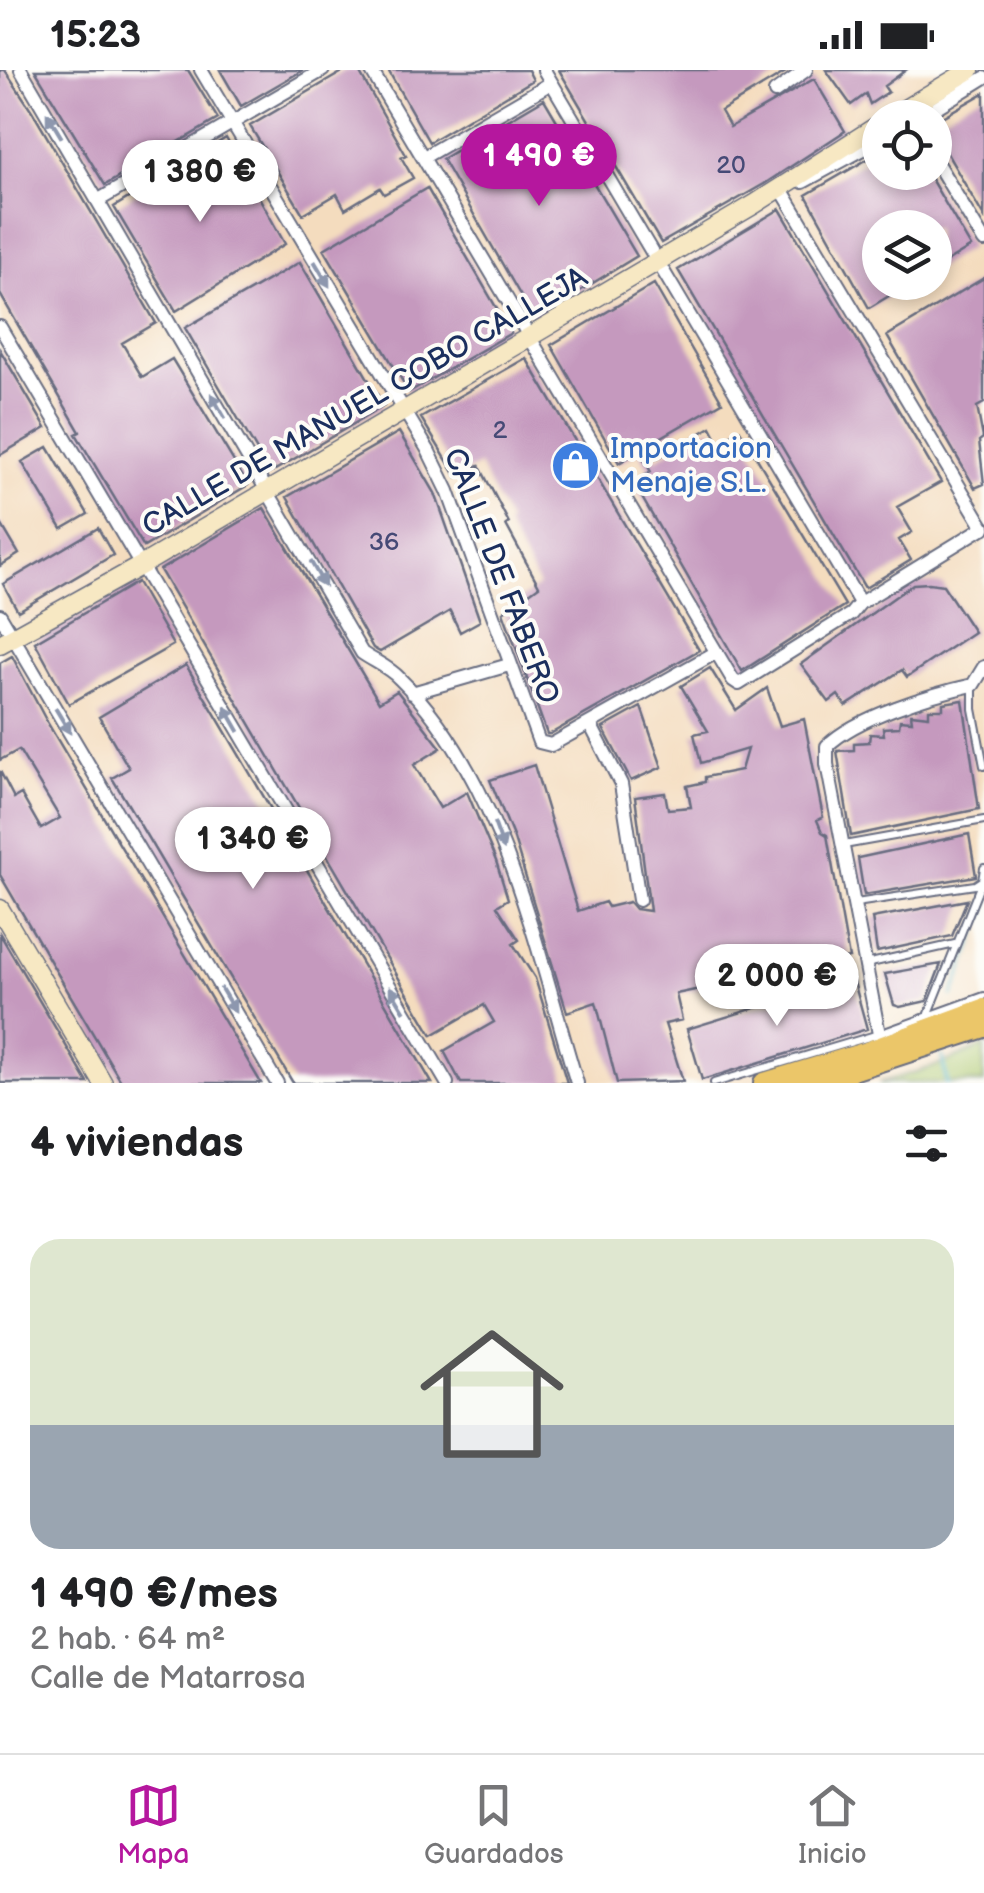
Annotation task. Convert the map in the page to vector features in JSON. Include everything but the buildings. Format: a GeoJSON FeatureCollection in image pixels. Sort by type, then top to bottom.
{"type":"FeatureCollection","features":[{"type":"Feature","properties":{"kind":"main road"},"geometry":{"type":"LineString","coordinates":[[764,1083],[867,1052],[984,1010]]}},
{"type":"Feature","properties":{"kind":"main road"},"geometry":{"type":"LineString","coordinates":[[813,1083],[984,1027]]}},
{"type":"Feature","properties":{"kind":"street"},"geometry":{"type":"LineString","coordinates":[[21,70],[362,653],[389,669],[412,692],[440,726],[482,792],[511,869],[577,1083]]}},
{"type":"Feature","properties":{"kind":"street","name":"CALLE DE FABERO"},"geometry":{"type":"LineString","coordinates":[[201,70],[428,450],[448,491],[539,742],[551,745],[590,724]]}},
{"type":"Feature","properties":{"kind":"street"},"geometry":{"type":"LineString","coordinates":[[99,200],[324,70]]}},
{"type":"Feature","properties":{"kind":"street"},"geometry":{"type":"LineString","coordinates":[[371,70],[728,675],[739,684],[851,614],[860,602],[984,527],[783,192]]}},
{"type":"Feature","properties":{"kind":"street"},"geometry":{"type":"LineString","coordinates":[[544,70],[860,602]]}},
{"type":"Feature","properties":{"kind":"street"},"geometry":{"type":"LineString","coordinates":[[775,92],[806,70]]}},
{"type":"Feature","properties":{"kind":"street"},"geometry":{"type":"LineString","coordinates":[[920,100],[970,70]]}},
{"type":"Feature","properties":{"kind":"street"},"geometry":{"type":"LineString","coordinates":[[948,100],[984,78]]}},
{"type":"Feature","properties":{"kind":"street"},"geometry":{"type":"LineString","coordinates":[[424,157],[552,83]]}},
{"type":"Feature","properties":{"kind":"street","name":"CALLE DE MANUEL COBO CALLEJA"},"geometry":{"type":"LineString","coordinates":[[6,640],[756,204],[862,136]]}},
{"type":"Feature","properties":{"kind":"street","name":"CALLE DE MANUEL COBO CALLEJA"},"geometry":{"type":"LineString","coordinates":[[756,204],[862,150]]}},
{"type":"Feature","properties":{"kind":"street"},"geometry":{"type":"LineString","coordinates":[[952,188],[984,241]]}},
{"type":"Feature","properties":{"kind":"street"},"geometry":{"type":"LineString","coordinates":[[0,327],[447,1083]]}},
{"type":"Feature","properties":{"kind":"street"},"geometry":{"type":"LineString","coordinates":[[0,615],[6,640],[277,1083]]}},
{"type":"Feature","properties":{"kind":"street"},"geometry":{"type":"LineString","coordinates":[[639,900],[621,784],[590,724],[715,653]]}},
{"type":"Feature","properties":{"kind":"street"},"geometry":{"type":"LineString","coordinates":[[412,692],[509,665]]}},
{"type":"Feature","properties":{"kind":"street"},"geometry":{"type":"LineString","coordinates":[[880,1034],[827,764],[828,746],[855,727],[903,706],[938,692],[972,685],[984,667]]}},
{"type":"Feature","properties":{"kind":"street"},"geometry":{"type":"LineString","coordinates":[[0,908],[102,1083]]}},
{"type":"Feature","properties":{"kind":"lane"},"geometry":{"type":"LineString","coordinates":[[972,685],[984,766]]}},
{"type":"Feature","properties":{"kind":"lane"},"geometry":{"type":"LineString","coordinates":[[844,846],[984,820]]}},
{"type":"Feature","properties":{"kind":"lane"},"geometry":{"type":"LineString","coordinates":[[928,1017],[984,868]]}},
{"type":"Feature","properties":{"kind":"lane"},"geometry":{"type":"LineString","coordinates":[[856,903],[982,881]]}},
{"type":"Feature","properties":{"kind":"lane"},"geometry":{"type":"LineString","coordinates":[[866,964],[956,944]]}},
{"type":"Feature","properties":{"kind":"lane"},"geometry":{"type":"LineString","coordinates":[[714,1083],[880,1034],[984,996]]}},
{"type":"Feature","properties":{"kind":"green space"},"geometry":{"type":"Polygon","coordinates":[[[984,1046],[984,1083],[879,1083],[939,1065],[984,1046]]]}},
{"type":"Feature","properties":{"kind":"waterway"},"geometry":{"type":"LineString","coordinates":[[953,996],[984,911]]}},
{"type":"Feature","properties":{"kind":"waterway"},"geometry":{"type":"LineString","coordinates":[[942,1056],[947,1083]]}},
{"type":"Feature","properties":{"kind":"place","name":"Importacion Menaje S.L."},"geometry":{"type":"Point","coordinates":[575,466]}}]}
